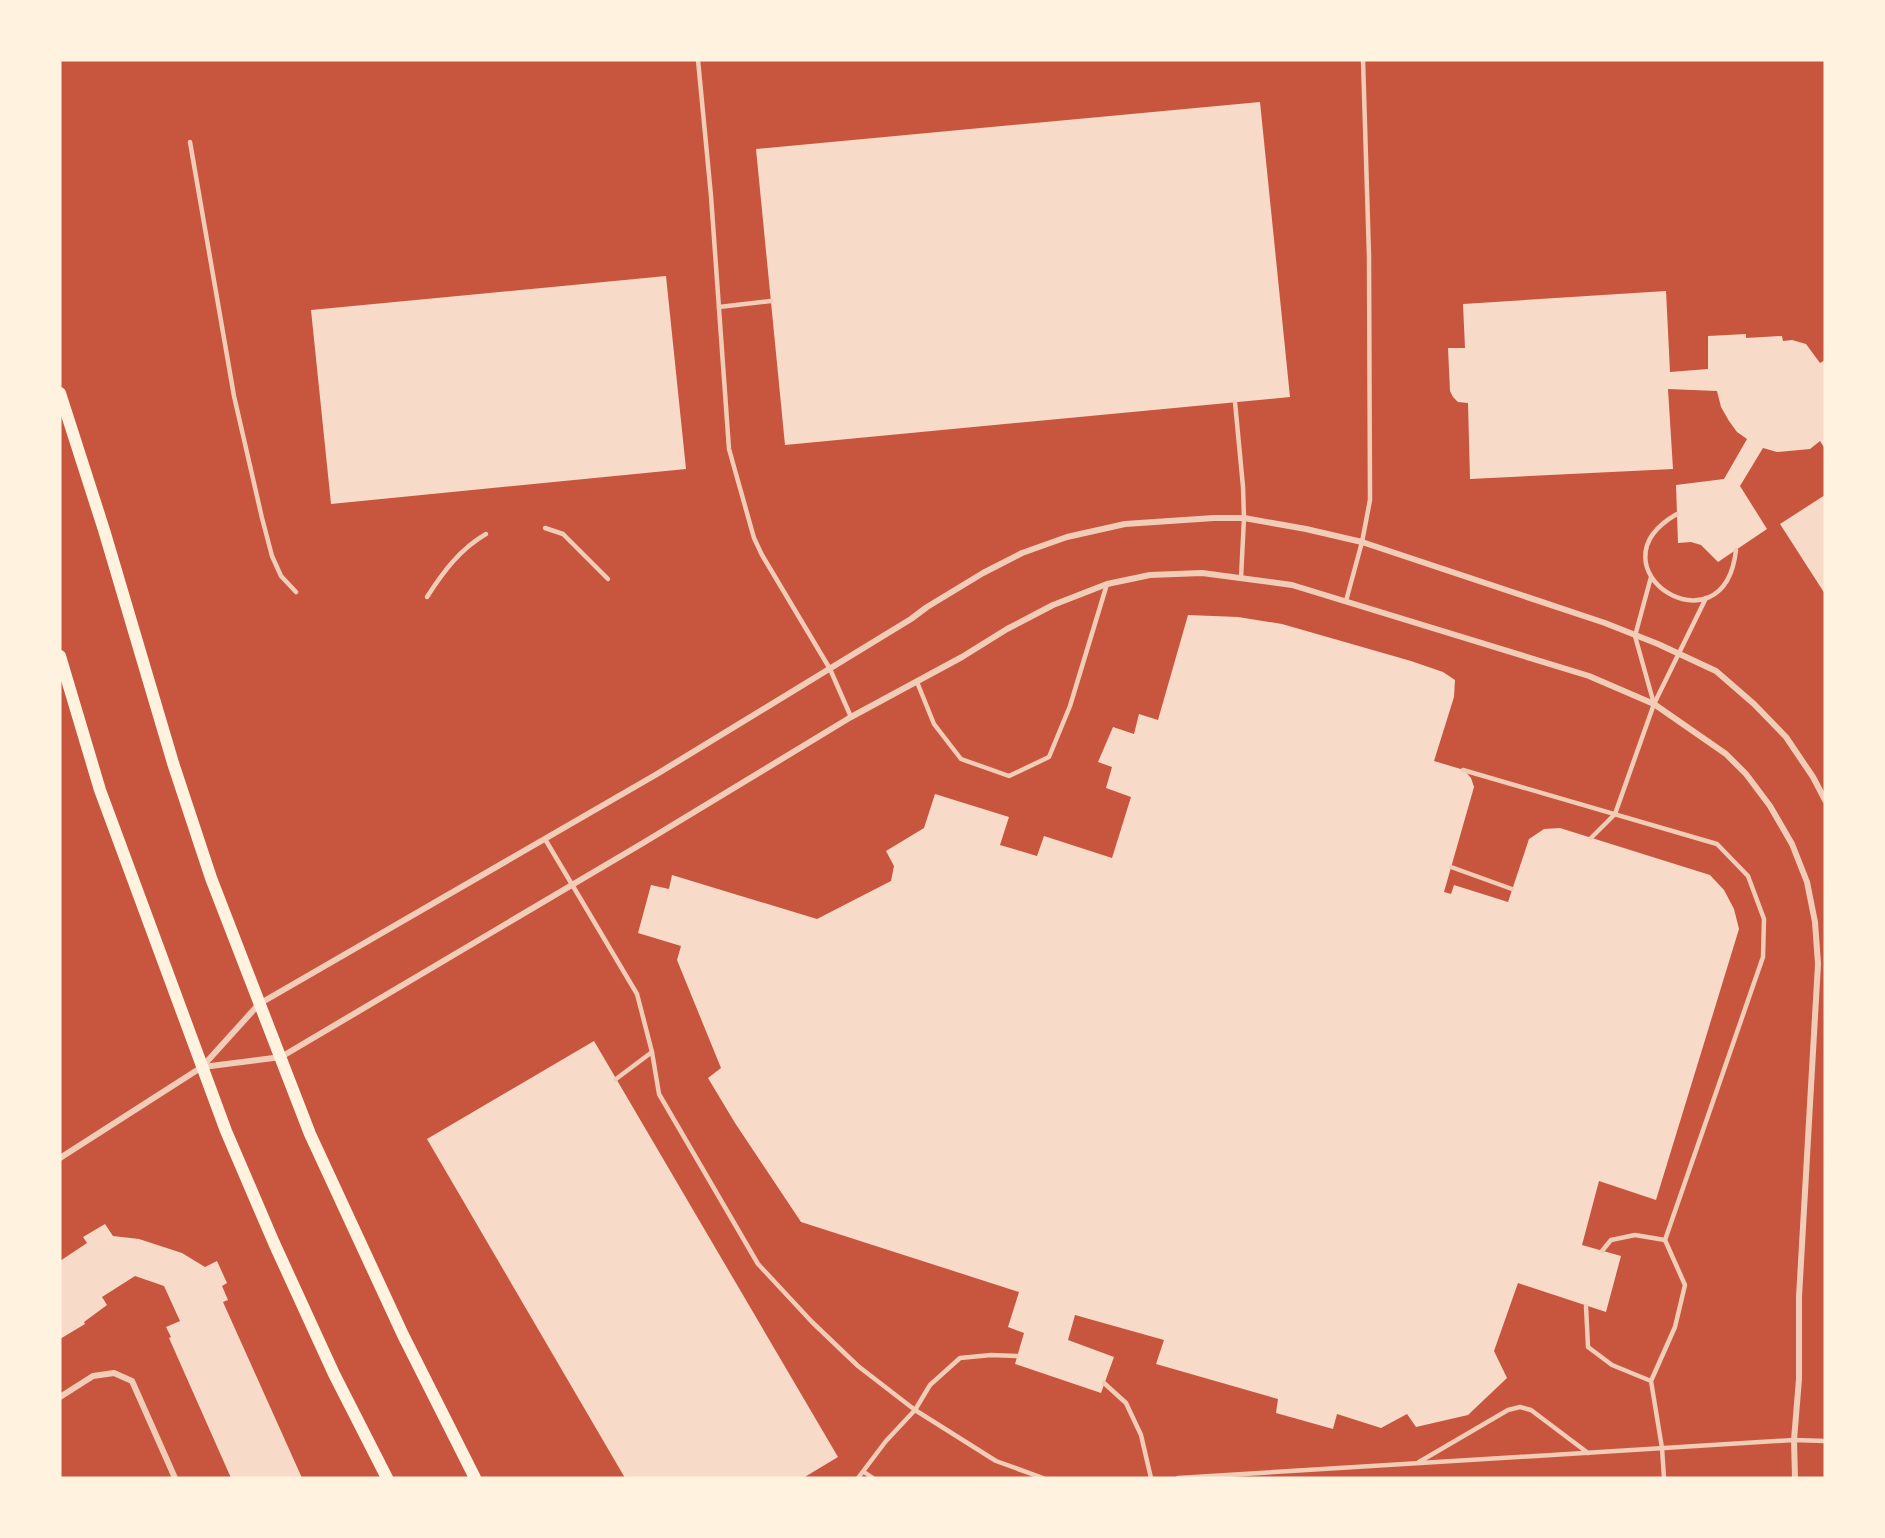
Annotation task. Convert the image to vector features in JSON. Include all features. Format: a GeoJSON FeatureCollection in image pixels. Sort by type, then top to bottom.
{"type":"FeatureCollection","features":[{"type":"Feature","properties":{"kind":"main road"},"geometry":{"type":"LineString","coordinates":[[60,393],[207,867],[259,1004],[310,1134],[378,1282],[475,1478]]}},
{"type":"Feature","properties":{"kind":"main road"},"geometry":{"type":"LineString","coordinates":[[60,656],[100,790],[226,1131],[334,1374],[387,1478]]}},
{"type":"Feature","properties":{"kind":"street"},"geometry":{"type":"LineString","coordinates":[[60,1158],[202,1067],[259,1004],[545,839],[830,669],[983,573],[1022,553],[1049,543],[1125,524],[1181,519],[1244,518],[1362,542],[1605,623],[1716,671],[1786,737],[1813,777],[1825,800]]}},
{"type":"Feature","properties":{"kind":"street"},"geometry":{"type":"LineString","coordinates":[[202,1067],[281,1057],[851,717],[1043,610],[1107,584],[1150,575],[1202,573],[1292,585],[1589,676],[1654,704],[1726,754],[1746,774],[1770,806],[1791,844],[1807,882],[1815,922],[1818,964],[1799,1297],[1799,1379],[1794,1440],[1795,1478]]}},
{"type":"Feature","properties":{"kind":"street"},"geometry":{"type":"LineString","coordinates":[[60,1397],[93,1376],[114,1373],[132,1381],[175,1478]]}},
{"type":"Feature","properties":{"kind":"lane"},"geometry":{"type":"LineString","coordinates":[[698,60],[729,449],[754,538],[830,669],[851,717]]}},
{"type":"Feature","properties":{"kind":"lane"},"geometry":{"type":"LineString","coordinates":[[1346,601],[1362,542],[1370,500],[1371,423],[1363,60]]}},
{"type":"Feature","properties":{"kind":"lane"},"geometry":{"type":"LineString","coordinates":[[190,141],[234,396],[262,518],[272,556],[281,576],[296,592]]}},
{"type":"Feature","properties":{"kind":"lane"},"geometry":{"type":"LineString","coordinates":[[719,307],[771,301]]}},
{"type":"Feature","properties":{"kind":"lane"},"geometry":{"type":"LineString","coordinates":[[1235,402],[1244,518],[1240,578]]}},
{"type":"Feature","properties":{"kind":"lane"},"geometry":{"type":"LineString","coordinates":[[1677,514],[1664,521],[1653,532],[1647,546],[1646,562],[1651,577],[1661,590],[1675,598],[1690,601],[1706,598],[1720,590],[1729,577],[1736,550]]}},
{"type":"Feature","properties":{"kind":"lane"},"geometry":{"type":"LineString","coordinates":[[545,528],[563,534],[608,579]]}},
{"type":"Feature","properties":{"kind":"lane"},"geometry":{"type":"LineString","coordinates":[[427,597],[441,575],[465,549],[486,534]]}},
{"type":"Feature","properties":{"kind":"lane"},"geometry":{"type":"LineString","coordinates":[[1651,577],[1635,636],[1654,704]]}},
{"type":"Feature","properties":{"kind":"lane"},"geometry":{"type":"LineString","coordinates":[[917,682],[934,724],[961,759],[1010,776],[1049,758],[1070,706],[1107,584]]}},
{"type":"Feature","properties":{"kind":"lane"},"geometry":{"type":"LineString","coordinates":[[1591,838],[1615,814],[1654,704],[1706,598]]}},
{"type":"Feature","properties":{"kind":"lane"},"geometry":{"type":"LineString","coordinates":[[1463,770],[1717,844],[1748,876],[1764,918],[1763,957],[1665,1240],[1685,1285],[1675,1327],[1651,1381],[1662,1448],[1664,1478]]}},
{"type":"Feature","properties":{"kind":"lane"},"geometry":{"type":"LineString","coordinates":[[545,839],[637,994],[652,1052],[659,1094],[758,1264],[812,1322],[858,1366],[915,1410],[996,1461],[1043,1478]]}},
{"type":"Feature","properties":{"kind":"lane"},"geometry":{"type":"LineString","coordinates":[[1451,867],[1512,889]]}},
{"type":"Feature","properties":{"kind":"lane"},"geometry":{"type":"LineString","coordinates":[[616,1079],[652,1052]]}},
{"type":"Feature","properties":{"kind":"lane"},"geometry":{"type":"LineString","coordinates":[[1602,1251],[1611,1240],[1635,1235],[1665,1240]]}},
{"type":"Feature","properties":{"kind":"lane"},"geometry":{"type":"LineString","coordinates":[[1586,1306],[1588,1347],[1612,1365],[1651,1381]]}},
{"type":"Feature","properties":{"kind":"lane"},"geometry":{"type":"LineString","coordinates":[[858,1478],[886,1441],[915,1410],[930,1385],[960,1358],[992,1355],[1017,1356]]}},
{"type":"Feature","properties":{"kind":"lane"},"geometry":{"type":"LineString","coordinates":[[1104,1383],[1126,1403],[1141,1435],[1151,1478]]}},
{"type":"Feature","properties":{"kind":"lane"},"geometry":{"type":"LineString","coordinates":[[1417,1464],[1508,1410],[1520,1407],[1531,1410],[1588,1453]]}},
{"type":"Feature","properties":{"kind":"lane"},"geometry":{"type":"LineString","coordinates":[[1178,1478],[1794,1440],[1825,1441]]}},
{"type":"Feature","properties":{"kind":"lane"},"geometry":{"type":"LineString","coordinates":[[864,1472],[873,1478]]}},
{"type":"Feature","properties":{"kind":"building"},"geometry":{"type":"Polygon","coordinates":[[[1260,102],[1290,397],[785,445],[756,149],[1260,102]]]}},
{"type":"Feature","properties":{"kind":"building"},"geometry":{"type":"Polygon","coordinates":[[[666,276],[686,469],[331,504],[311,310],[666,276]]]}},
{"type":"Feature","properties":{"kind":"building"},"geometry":{"type":"Polygon","coordinates":[[[1666,291],[1670,372],[1708,369],[1708,336],[1746,334],[1746,338],[1782,336],[1783,341],[1792,340],[1806,344],[1820,363],[1825,360],[1825,449],[1820,441],[1810,449],[1777,452],[1763,448],[1740,486],[1767,529],[1718,562],[1701,545],[1691,542],[1678,543],[1676,485],[1724,479],[1747,439],[1737,432],[1729,421],[1721,407],[1717,391],[1668,389],[1673,469],[1470,479],[1468,403],[1458,402],[1450,391],[1448,348],[1465,348],[1463,304],[1666,291]]]}},
{"type":"Feature","properties":{"kind":"building"},"geometry":{"type":"Polygon","coordinates":[[[1825,495],[1825,594],[1780,524],[1825,495]]]}},
{"type":"Feature","properties":{"kind":"building"},"geometry":{"type":"Polygon","coordinates":[[[1188,615],[1238,617],[1282,624],[1411,661],[1443,672],[1455,680],[1454,697],[1434,761],[1464,770],[1471,778],[1474,787],[1444,892],[1451,894],[1454,885],[1508,902],[1529,839],[1544,829],[1560,828],[1710,875],[1724,890],[1734,909],[1739,929],[1656,1200],[1599,1181],[1582,1245],[1621,1256],[1606,1312],[1518,1283],[1494,1351],[1507,1378],[1468,1415],[1416,1427],[1407,1414],[1381,1428],[1337,1414],[1333,1429],[1276,1413],[1278,1399],[1156,1364],[1164,1340],[1075,1315],[1068,1340],[1114,1357],[1101,1393],[1015,1364],[1024,1333],[1008,1327],[1019,1292],[801,1222],[708,1078],[721,1068],[677,960],[681,946],[638,933],[651,885],[669,889],[672,875],[817,919],[891,881],[894,866],[886,851],[924,828],[935,794],[1009,817],[1000,845],[1037,856],[1044,836],[1112,858],[1131,797],[1106,788],[1112,767],[1098,762],[1113,727],[1134,734],[1139,714],[1158,720],[1188,615]]]}},
{"type":"Feature","properties":{"kind":"building"},"geometry":{"type":"Polygon","coordinates":[[[594,1041],[838,1457],[803,1478],[625,1478],[427,1139],[594,1041]]]}},
{"type":"Feature","properties":{"kind":"building"},"geometry":{"type":"Polygon","coordinates":[[[105,1224],[113,1236],[139,1239],[182,1253],[205,1267],[217,1261],[227,1283],[222,1286],[228,1300],[223,1302],[302,1478],[231,1478],[169,1338],[171,1337],[166,1327],[180,1321],[164,1286],[135,1276],[102,1297],[107,1305],[84,1322],[85,1324],[60,1339],[60,1261],[87,1243],[83,1237],[105,1224]]]}}]}
